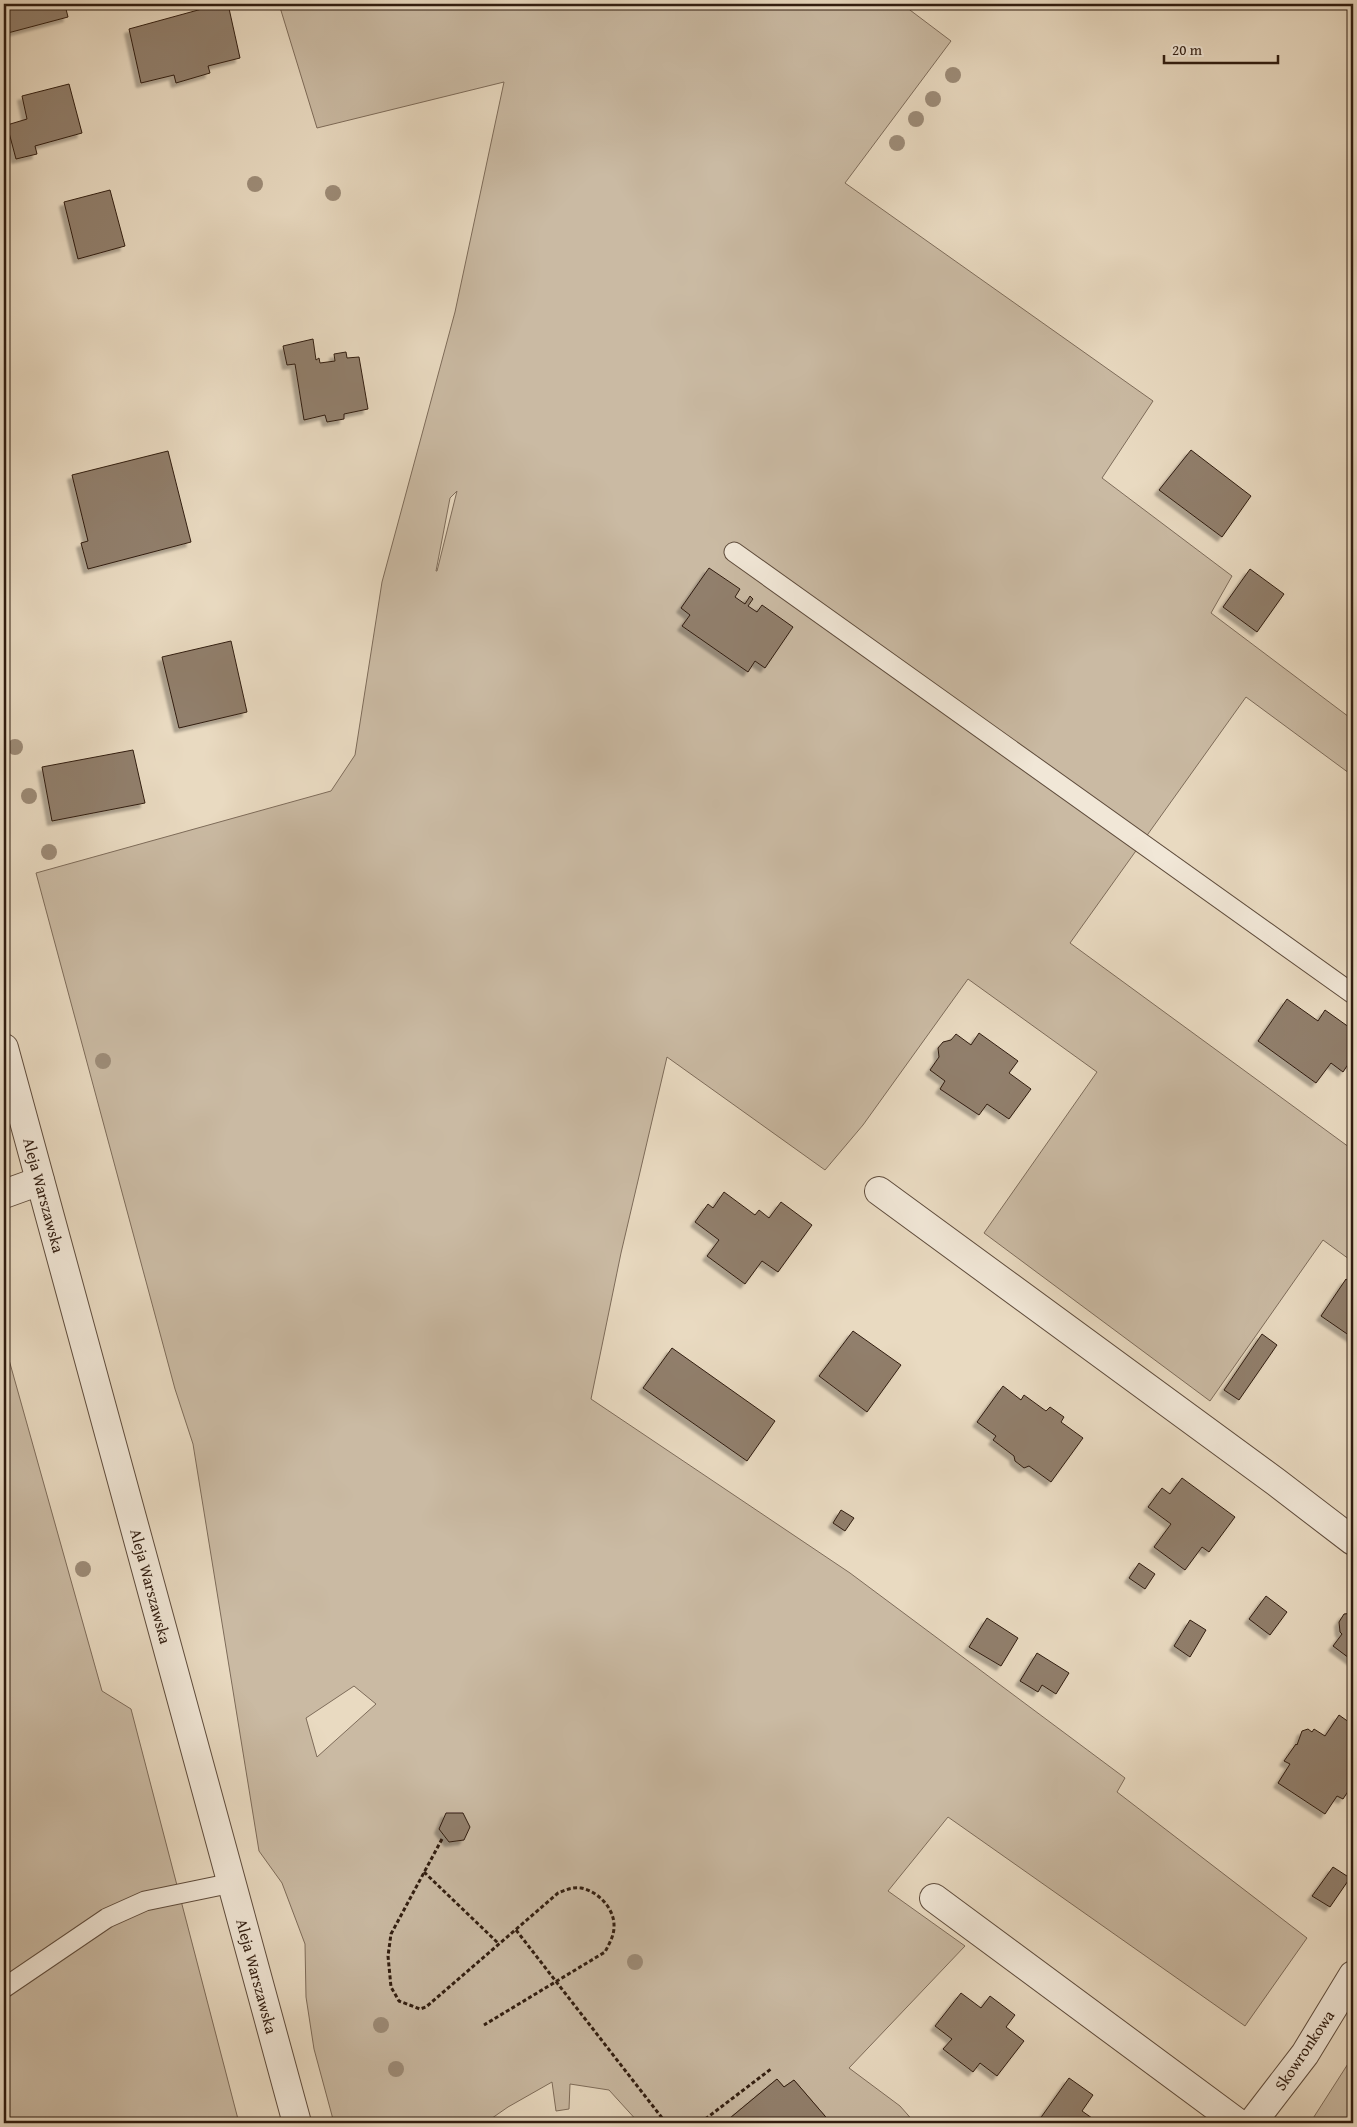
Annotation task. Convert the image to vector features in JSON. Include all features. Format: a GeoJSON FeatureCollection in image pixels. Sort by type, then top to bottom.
{"type":"FeatureCollection","features":[{"type":"Feature","properties":{"kind":"street","name":"Aleja Warszawska"},"geometry":{"type":"LineString","coordinates":[[4,1048],[297,2123]]}},
{"type":"Feature","properties":{"kind":"street"},"geometry":{"type":"LineString","coordinates":[[4,1194],[40,1181]]}},
{"type":"Feature","properties":{"kind":"street"},"geometry":{"type":"LineString","coordinates":[[879,1191],[1276,1482],[1353,1542]]}},
{"type":"Feature","properties":{"kind":"street"},"geometry":{"type":"LineString","coordinates":[[934,1898],[1238,2123]]}},
{"type":"Feature","properties":{"kind":"street","name":"Skowronkowa"},"geometry":{"type":"LineString","coordinates":[[1252,2123],[1305,2054],[1353,1975]]}},
{"type":"Feature","properties":{"kind":"lane"},"geometry":{"type":"LineString","coordinates":[[734,552],[1353,994]]}},
{"type":"Feature","properties":{"kind":"lane"},"geometry":{"type":"LineString","coordinates":[[4,1988],[107,1918],[144,1901],[232,1884]]}},
{"type":"Feature","properties":{"kind":"path"},"geometry":{"type":"LineString","coordinates":[[442,1839],[391,1934],[388,1972],[392,1987],[399,2001],[420,2009],[426,2007],[558,1893],[569,1888],[582,1888],[607,1904],[612,1915],[614,1926],[611,1941],[605,1952],[484,2025]]}},
{"type":"Feature","properties":{"kind":"path"},"geometry":{"type":"LineString","coordinates":[[424,1872],[499,1944]]}},
{"type":"Feature","properties":{"kind":"path"},"geometry":{"type":"LineString","coordinates":[[516,1930],[666,2123]]}},
{"type":"Feature","properties":{"kind":"path"},"geometry":{"type":"LineString","coordinates":[[700,2123],[771,2069]]}},
{"type":"Feature","properties":{"kind":"shaded area"},"geometry":{"type":"Polygon","coordinates":[[[279,4],[902,4],[951,41],[845,183],[1153,401],[1102,478],[1232,576],[1211,613],[1353,720],[1353,776],[1246,697],[1070,943],[1353,1150],[1353,1262],[1323,1240],[1210,1401],[984,1233],[1097,1072],[968,979],[863,1125],[825,1170],[667,1057],[621,1253],[591,1399],[850,1573],[1125,1778],[1117,1792],[1307,1938],[1245,2026],[948,1817],[888,1891],[965,1946],[849,2068],[900,2106],[915,2123],[876,2123],[872,2119],[867,2123],[831,2123],[794,2080],[784,2087],[777,2079],[724,2123],[639,2123],[609,2090],[570,2084],[569,2109],[556,2111],[552,2082],[508,2107],[485,2123],[334,2123],[314,2049],[306,1997],[305,1944],[282,1883],[259,1851],[193,1444],[175,1389],[36,873],[331,791],[355,755],[382,582],[455,312],[504,82],[317,128],[279,4]],[[457,491],[450,498],[436,571],[437,571],[457,491]],[[354,1686],[306,1718],[317,1757],[376,1704],[354,1686]]]}},
{"type":"Feature","properties":{"kind":"shaded area"},"geometry":{"type":"Polygon","coordinates":[[[4,1342],[102,1691],[131,1709],[239,2123],[4,2123],[4,1342]]]}},
{"type":"Feature","properties":{"kind":"shaded area"},"geometry":{"type":"Polygon","coordinates":[[[1353,2056],[1353,2123],[1310,2123],[1353,2056]]]}},
{"type":"Feature","properties":{"kind":"building"},"geometry":{"type":"Polygon","coordinates":[[[4,4],[70,4],[65,5],[68,17],[4,34],[4,4]]]}},
{"type":"Feature","properties":{"kind":"building"},"geometry":{"type":"Polygon","coordinates":[[[220,4],[228,4],[240,58],[208,66],[210,73],[176,83],[174,75],[141,83],[129,29],[220,4]]]}},
{"type":"Feature","properties":{"kind":"building"},"geometry":{"type":"Polygon","coordinates":[[[69,84],[82,133],[35,146],[37,154],[16,159],[7,125],[27,119],[22,96],[69,84]]]}},
{"type":"Feature","properties":{"kind":"building"},"geometry":{"type":"Polygon","coordinates":[[[110,190],[125,246],[78,259],[64,202],[110,190]]]}},
{"type":"Feature","properties":{"kind":"building"},"geometry":{"type":"Polygon","coordinates":[[[313,339],[316,360],[319,358],[320,363],[335,361],[334,354],[346,352],[347,358],[359,357],[368,409],[344,414],[344,419],[327,422],[325,415],[304,420],[295,364],[287,365],[283,346],[313,339]]]}},
{"type":"Feature","properties":{"kind":"building"},"geometry":{"type":"Polygon","coordinates":[[[1191,450],[1251,496],[1222,537],[1159,490],[1191,450]]]}},
{"type":"Feature","properties":{"kind":"building"},"geometry":{"type":"Polygon","coordinates":[[[168,451],[191,542],[88,569],[81,543],[88,541],[72,475],[168,451]]]}},
{"type":"Feature","properties":{"kind":"building"},"geometry":{"type":"Polygon","coordinates":[[[709,568],[740,589],[735,597],[745,604],[750,596],[753,599],[748,606],[757,612],[762,605],[793,627],[765,668],[755,661],[748,672],[682,626],[690,615],[681,608],[709,568]]]}},
{"type":"Feature","properties":{"kind":"building"},"geometry":{"type":"Polygon","coordinates":[[[1250,569],[1284,594],[1257,632],[1223,607],[1250,569]]]}},
{"type":"Feature","properties":{"kind":"building"},"geometry":{"type":"Polygon","coordinates":[[[231,641],[247,712],[179,728],[162,657],[231,641]]]}},
{"type":"Feature","properties":{"kind":"building"},"geometry":{"type":"Polygon","coordinates":[[[133,750],[145,803],[52,821],[42,767],[133,750]]]}},
{"type":"Feature","properties":{"kind":"building"},"geometry":{"type":"Polygon","coordinates":[[[1287,999],[1318,1021],[1325,1010],[1353,1030],[1353,1057],[1343,1072],[1331,1063],[1316,1083],[1258,1041],[1287,999]]]}},
{"type":"Feature","properties":{"kind":"building"},"geometry":{"type":"Polygon","coordinates":[[[979,1033],[1018,1061],[1009,1073],[1031,1089],[1009,1119],[987,1104],[979,1115],[940,1089],[945,1081],[930,1070],[939,1057],[938,1048],[943,1042],[951,1040],[956,1034],[971,1045],[979,1033]]]}},
{"type":"Feature","properties":{"kind":"building"},"geometry":{"type":"Polygon","coordinates":[[[724,1192],[755,1215],[759,1210],[769,1218],[781,1202],[812,1225],[778,1272],[762,1261],[745,1284],[707,1256],[719,1240],[695,1222],[708,1204],[713,1208],[724,1192]]]}},
{"type":"Feature","properties":{"kind":"building"},"geometry":{"type":"Polygon","coordinates":[[[1346,1279],[1353,1284],[1353,1338],[1321,1316],[1346,1279]]]}},
{"type":"Feature","properties":{"kind":"building"},"geometry":{"type":"Polygon","coordinates":[[[853,1331],[901,1365],[867,1412],[819,1376],[853,1331]]]}},
{"type":"Feature","properties":{"kind":"building"},"geometry":{"type":"Polygon","coordinates":[[[1262,1334],[1277,1345],[1239,1400],[1224,1390],[1262,1334]]]}},
{"type":"Feature","properties":{"kind":"building"},"geometry":{"type":"Polygon","coordinates":[[[672,1348],[775,1421],[747,1461],[643,1388],[672,1348]]]}},
{"type":"Feature","properties":{"kind":"building"},"geometry":{"type":"Polygon","coordinates":[[[1003,1386],[1021,1400],[1024,1395],[1046,1411],[1050,1407],[1064,1417],[1061,1422],[1083,1438],[1051,1482],[1029,1466],[1024,1468],[1015,1461],[1014,1456],[993,1440],[996,1436],[977,1422],[1003,1386]]]}},
{"type":"Feature","properties":{"kind":"building"},"geometry":{"type":"Polygon","coordinates":[[[1182,1478],[1235,1517],[1209,1552],[1202,1547],[1185,1570],[1154,1547],[1171,1524],[1148,1507],[1162,1488],[1170,1494],[1182,1478]]]}},
{"type":"Feature","properties":{"kind":"building"},"geometry":{"type":"Polygon","coordinates":[[[841,1510],[854,1518],[845,1531],[833,1523],[841,1510]]]}},
{"type":"Feature","properties":{"kind":"building"},"geometry":{"type":"Polygon","coordinates":[[[1139,1563],[1155,1574],[1145,1589],[1129,1578],[1139,1563]]]}},
{"type":"Feature","properties":{"kind":"building"},"geometry":{"type":"Polygon","coordinates":[[[1266,1596],[1287,1612],[1270,1635],[1249,1619],[1266,1596]]]}},
{"type":"Feature","properties":{"kind":"building"},"geometry":{"type":"Polygon","coordinates":[[[1353,1613],[1353,1661],[1333,1646],[1342,1634],[1339,1622],[1344,1614],[1353,1613]]]}},
{"type":"Feature","properties":{"kind":"building"},"geometry":{"type":"Polygon","coordinates":[[[987,1618],[1018,1638],[1001,1666],[969,1647],[987,1618]]]}},
{"type":"Feature","properties":{"kind":"building"},"geometry":{"type":"Polygon","coordinates":[[[1190,1620],[1206,1630],[1190,1657],[1174,1646],[1190,1620]]]}},
{"type":"Feature","properties":{"kind":"building"},"geometry":{"type":"Polygon","coordinates":[[[1037,1653],[1069,1673],[1056,1694],[1042,1685],[1038,1692],[1020,1681],[1037,1653]]]}},
{"type":"Feature","properties":{"kind":"building"},"geometry":{"type":"Polygon","coordinates":[[[1339,1715],[1353,1725],[1353,1772],[1349,1778],[1353,1784],[1343,1799],[1337,1796],[1325,1814],[1278,1783],[1290,1764],[1284,1761],[1297,1745],[1302,1731],[1308,1729],[1312,1732],[1314,1729],[1325,1736],[1339,1715]]]}},
{"type":"Feature","properties":{"kind":"building"},"geometry":{"type":"Polygon","coordinates":[[[4,1754],[7,1777],[4,1777],[4,1754]]]}},
{"type":"Feature","properties":{"kind":"building"},"geometry":{"type":"Polygon","coordinates":[[[446,1813],[463,1813],[470,1827],[464,1840],[449,1842],[439,1829],[446,1813]]]}},
{"type":"Feature","properties":{"kind":"building"},"geometry":{"type":"Polygon","coordinates":[[[1333,1867],[1350,1878],[1330,1907],[1312,1896],[1333,1867]]]}},
{"type":"Feature","properties":{"kind":"building"},"geometry":{"type":"Polygon","coordinates":[[[961,1993],[981,2008],[990,1996],[1015,2015],[1006,2027],[1024,2041],[997,2076],[980,2063],[973,2072],[943,2049],[952,2039],[935,2026],[961,1993]]]}},
{"type":"Feature","properties":{"kind":"building"},"geometry":{"type":"Polygon","coordinates":[[[1069,2078],[1093,2095],[1082,2111],[1099,2123],[1037,2123],[1069,2078]]]}},
{"type":"Feature","properties":{"kind":"building"},"geometry":{"type":"Polygon","coordinates":[[[777,2079],[784,2087],[794,2080],[831,2123],[724,2123],[777,2079]]]}}]}
